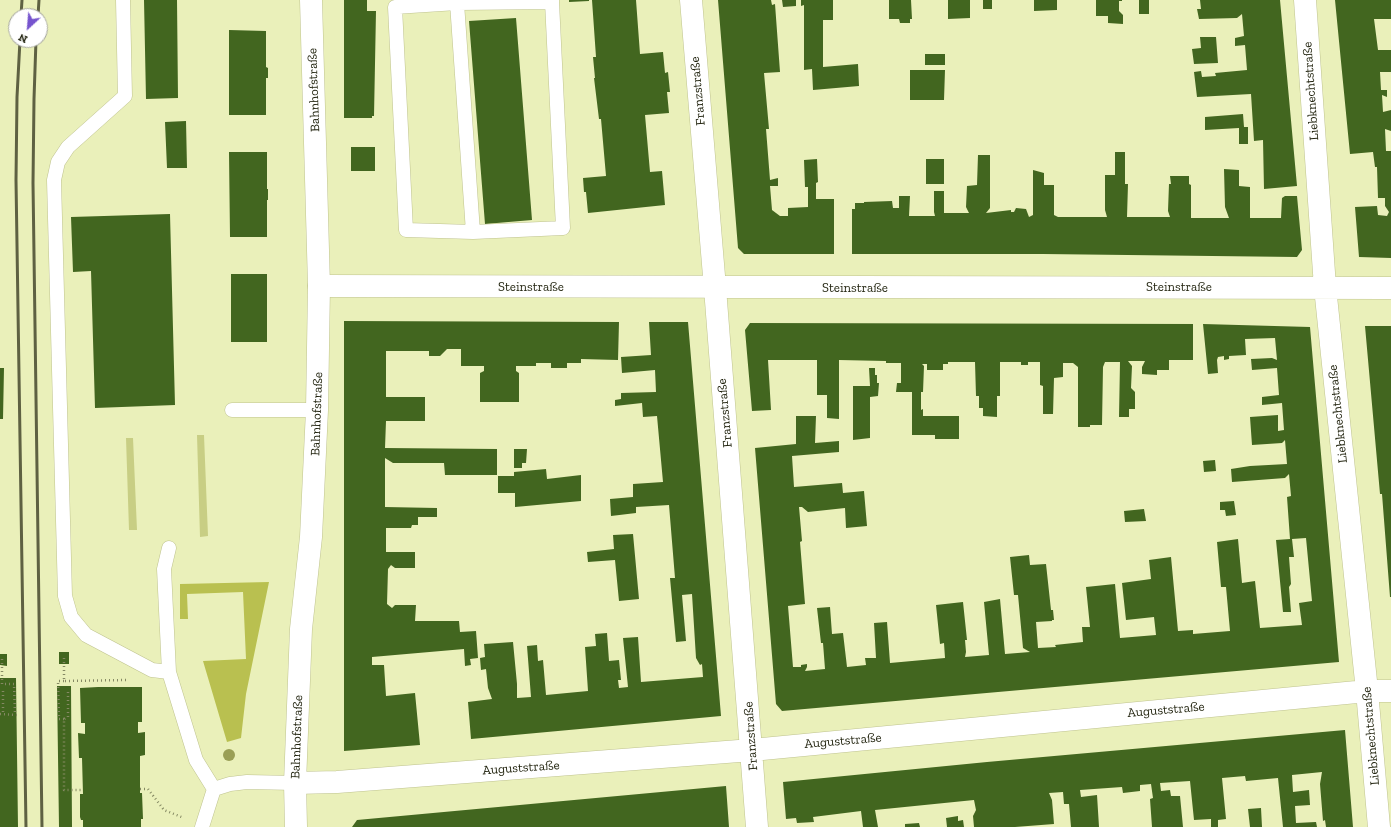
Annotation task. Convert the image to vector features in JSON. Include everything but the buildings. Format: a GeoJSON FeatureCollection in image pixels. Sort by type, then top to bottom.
{"type":"FeatureCollection","features":[{"type":"Feature","properties":{"kind":"street","name":"Bahnhofstraße"},"geometry":{"type":"LineString","coordinates":[[296,827],[295,783],[301,629],[311,537],[318,410],[319,286],[311,0]]}},
{"type":"Feature","properties":{"kind":"street","name":"Franzstraße"},"geometry":{"type":"LineString","coordinates":[[690,0],[715,288],[757,827]]}},
{"type":"Feature","properties":{"kind":"street","name":"Liebknechtstraße"},"geometry":{"type":"LineString","coordinates":[[1305,0],[1325,287],[1367,691],[1379,827]]}},
{"type":"Feature","properties":{"kind":"street","name":"Steinstraße"},"geometry":{"type":"LineString","coordinates":[[319,286],[715,288],[1391,288]]}},
{"type":"Feature","properties":{"kind":"street","name":"Auguststraße"},"geometry":{"type":"LineString","coordinates":[[295,783],[337,782],[752,750],[1367,691],[1391,691]]}},
{"type":"Feature","properties":{"kind":"lane"},"geometry":{"type":"LineString","coordinates":[[123,0],[125,96],[68,147],[58,162],[54,180],[65,596],[71,617],[86,635],[152,670],[169,672]]}},
{"type":"Feature","properties":{"kind":"lane"},"geometry":{"type":"LineString","coordinates":[[552,1],[563,228],[474,232],[406,230],[395,7],[457,3],[552,1]]}},
{"type":"Feature","properties":{"kind":"lane"},"geometry":{"type":"LineString","coordinates":[[457,3],[474,232]]}},
{"type":"Feature","properties":{"kind":"lane"},"geometry":{"type":"LineString","coordinates":[[232,410],[318,410]]}},
{"type":"Feature","properties":{"kind":"lane"},"geometry":{"type":"LineString","coordinates":[[169,548],[164,569],[169,672],[196,760],[214,788]]}},
{"type":"Feature","properties":{"kind":"lane"},"geometry":{"type":"LineString","coordinates":[[214,788],[247,782],[295,783]]}},
{"type":"Feature","properties":{"kind":"lane"},"geometry":{"type":"LineString","coordinates":[[202,826],[214,788]]}},
{"type":"Feature","properties":{"kind":"path"},"geometry":{"type":"LineString","coordinates":[[64,658],[64,681]]}},
{"type":"Feature","properties":{"kind":"path"},"geometry":{"type":"LineString","coordinates":[[2,659],[2,684],[14,684],[16,714],[1,714],[3,691]]}},
{"type":"Feature","properties":{"kind":"path"},"geometry":{"type":"LineString","coordinates":[[64,720],[59,719],[58,681],[133,679],[152,670]]}},
{"type":"Feature","properties":{"kind":"path"},"geometry":{"type":"LineString","coordinates":[[68,692],[68,716],[64,720],[64,790],[83,790]]}},
{"type":"Feature","properties":{"kind":"path"},"geometry":{"type":"LineString","coordinates":[[140,789],[148,789],[164,810],[202,826]]}},
{"type":"Feature","properties":{"kind":"green space"},"geometry":{"type":"Polygon","coordinates":[[[197,435],[204,435],[208,536],[200,537],[197,435]]]}},
{"type":"Feature","properties":{"kind":"green space"},"geometry":{"type":"Polygon","coordinates":[[[126,438],[133,438],[137,530],[129,530],[126,438]]]}},
{"type":"Feature","properties":{"kind":"green space"},"geometry":{"type":"Polygon","coordinates":[[[269,582],[246,694],[241,738],[227,742],[203,661],[246,659],[243,592],[187,594],[188,619],[180,619],[180,584],[269,582]]]}},
{"type":"Feature","properties":{"kind":"railway"},"geometry":{"type":"LineString","coordinates":[[22,0],[22,8]]}},
{"type":"Feature","properties":{"kind":"railway"},"geometry":{"type":"LineString","coordinates":[[38,8],[39,0]]}},
{"type":"Feature","properties":{"kind":"railway"},"geometry":{"type":"LineString","coordinates":[[20,48],[17,97],[16,180],[26,827]]}},
{"type":"Feature","properties":{"kind":"railway"},"geometry":{"type":"LineString","coordinates":[[36,48],[33,183],[42,827]]}}]}
